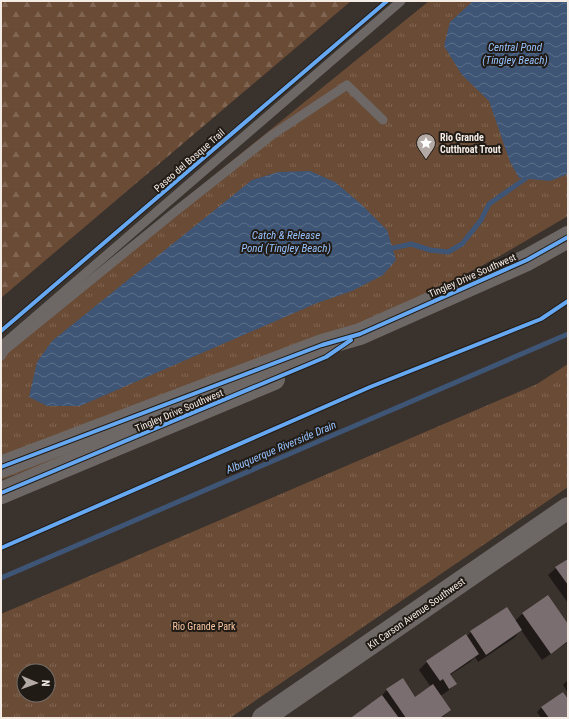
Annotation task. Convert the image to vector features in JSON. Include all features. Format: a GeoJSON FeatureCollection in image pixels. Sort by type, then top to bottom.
{"type":"FeatureCollection","features":[{"type":"Feature","properties":{"kind":"street","name":"Tingley Drive Southwest"},"geometry":{"type":"LineString","coordinates":[[1,467],[322,345],[360,334],[526,260],[568,237]]}},
{"type":"Feature","properties":{"kind":"street","name":"Tingley Drive Southwest"},"geometry":{"type":"LineString","coordinates":[[2,490],[326,357],[360,334]]}},
{"type":"Feature","properties":{"kind":"street","name":"Kit Carson Avenue Southwest"},"geometry":{"type":"LineString","coordinates":[[263,718],[568,508]]}},
{"type":"Feature","properties":{"kind":"lane"},"geometry":{"type":"LineString","coordinates":[[1,346],[401,1]]}},
{"type":"Feature","properties":{"kind":"lane"},"geometry":{"type":"LineString","coordinates":[[1,356],[11,345],[272,135],[347,85],[383,120]]}},
{"type":"Feature","properties":{"kind":"green space"},"geometry":{"type":"Polygon","coordinates":[[[1,1],[351,1],[1,298],[1,1]]]}},
{"type":"Feature","properties":{"kind":"green space"},"geometry":{"type":"Polygon","coordinates":[[[429,1],[568,1],[568,216],[505,253],[256,387],[1,480],[1,357],[180,203],[429,1]]]}},
{"type":"Feature","properties":{"kind":"green space","name":"Rio Grande Park"},"geometry":{"type":"Polygon","coordinates":[[[568,364],[568,487],[230,718],[1,718],[1,614],[537,384],[568,364]]]}},
{"type":"Feature","properties":{"kind":"water","name":"Central Pond (Tingley Beach)"},"geometry":{"type":"Polygon","coordinates":[[[473,1],[568,1],[568,174],[550,181],[519,178],[510,162],[489,101],[462,75],[444,46],[450,22],[473,1]]]}},
{"type":"Feature","properties":{"kind":"water","name":"Catch & Release Pond (Tingley Beach)"},"geometry":{"type":"Polygon","coordinates":[[[310,171],[335,182],[362,205],[387,230],[396,260],[383,275],[352,291],[317,303],[80,406],[47,406],[29,397],[37,362],[52,341],[252,180],[278,172],[310,171]]]}},
{"type":"Feature","properties":{"kind":"building"},"geometry":{"type":"Polygon","coordinates":[[[568,559],[568,585],[555,567],[568,559]]]}},
{"type":"Feature","properties":{"kind":"building"},"geometry":{"type":"Polygon","coordinates":[[[548,595],[568,624],[568,641],[551,654],[522,613],[548,595]]]}},
{"type":"Feature","properties":{"kind":"building"},"geometry":{"type":"Polygon","coordinates":[[[507,607],[522,630],[486,655],[470,631],[507,607]]]}},
{"type":"Feature","properties":{"kind":"building"},"geometry":{"type":"Polygon","coordinates":[[[466,634],[479,654],[450,674],[457,684],[449,689],[443,679],[440,681],[426,661],[466,634]]]}},
{"type":"Feature","properties":{"kind":"building"},"geometry":{"type":"Polygon","coordinates":[[[403,678],[415,697],[433,684],[451,710],[440,718],[406,718],[386,689],[403,678]]]}},
{"type":"Feature","properties":{"kind":"building"},"geometry":{"type":"Polygon","coordinates":[[[563,692],[568,699],[568,718],[549,718],[541,707],[563,692]]]}},
{"type":"Feature","properties":{"kind":"building"},"geometry":{"type":"Polygon","coordinates":[[[382,695],[399,718],[352,717],[382,695]]]}},
{"type":"Feature","properties":{"kind":"waterway"},"geometry":{"type":"LineString","coordinates":[[393,248],[411,244],[430,250],[448,252],[462,244],[481,220],[489,204],[525,179]]}},
{"type":"Feature","properties":{"kind":"waterway","name":"Albuquerque Riverside Drain"},"geometry":{"type":"LineString","coordinates":[[1,578],[568,334]]}},
{"type":"Feature","properties":{"kind":"cycle path","name":"Paseo del Bosque Trail"},"geometry":{"type":"LineString","coordinates":[[1,331],[387,1]]}},
{"type":"Feature","properties":{"kind":"cycle path"},"geometry":{"type":"LineString","coordinates":[[1,467],[322,345],[360,334],[527,260],[568,237]]}},
{"type":"Feature","properties":{"kind":"cycle path"},"geometry":{"type":"LineString","coordinates":[[1,548],[370,387],[541,319],[568,301]]}},
{"type":"Feature","properties":{"kind":"cycle path"},"geometry":{"type":"LineString","coordinates":[[1,493],[326,357],[351,340]]}},
{"type":"Feature","properties":{"kind":"place","name":"Rio Grande Cutthroat Trout"},"geometry":{"type":"Point","coordinates":[426,160]}}]}
